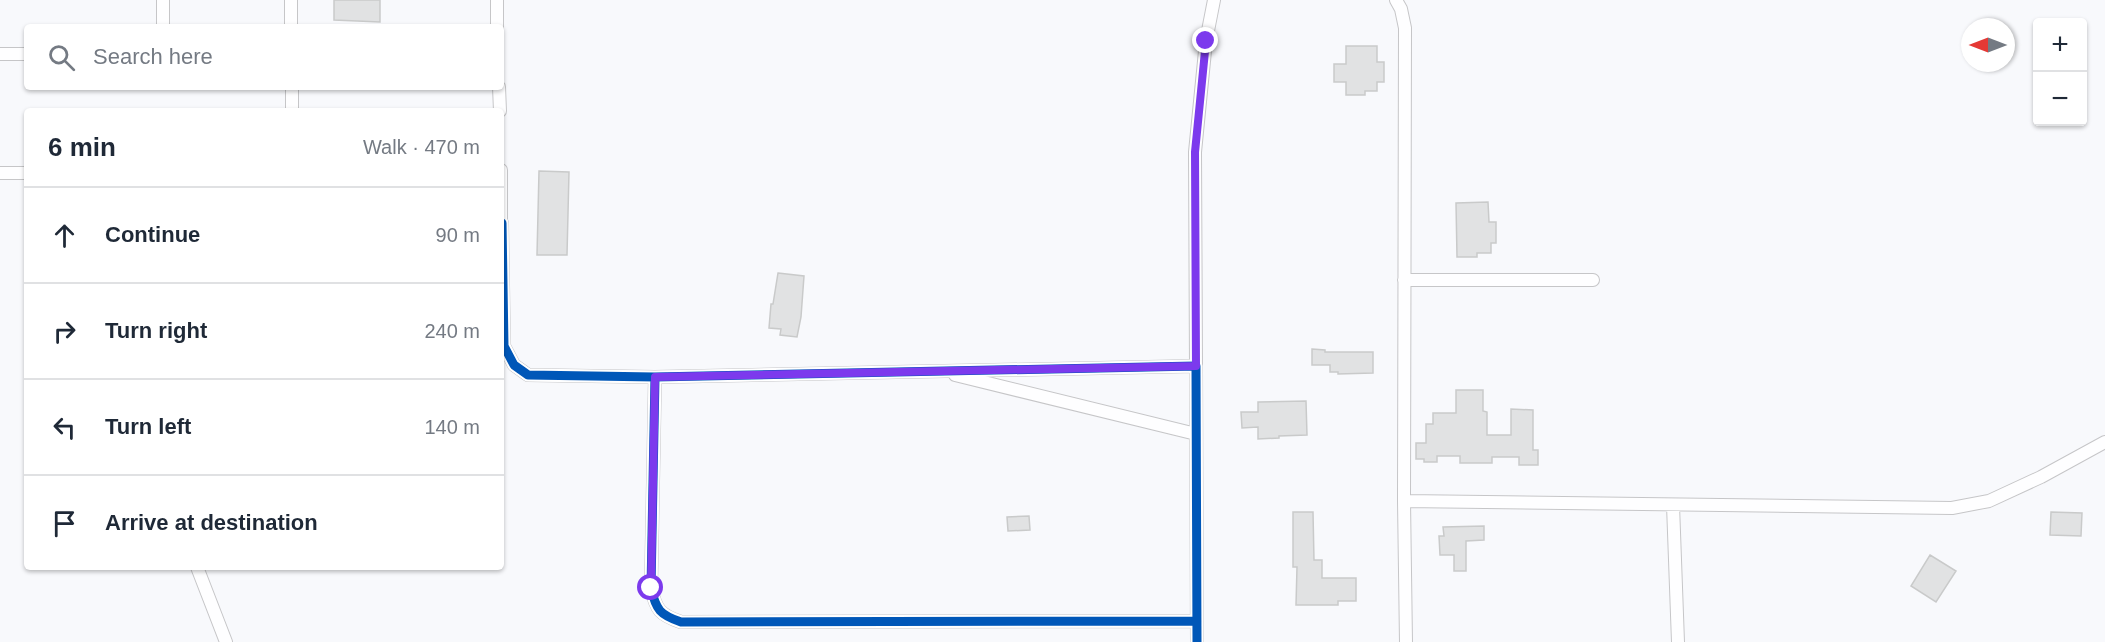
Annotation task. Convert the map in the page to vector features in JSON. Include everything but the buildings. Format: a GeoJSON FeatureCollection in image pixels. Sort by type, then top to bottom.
{"type":"FeatureCollection","features":[{"type":"Feature","properties":{"kind":"street"},"geometry":{"type":"LineString","coordinates":[[163,0],[163,24]]}},
{"type":"Feature","properties":{"kind":"street"},"geometry":{"type":"LineString","coordinates":[[291,0],[291,24]]}},
{"type":"Feature","properties":{"kind":"street"},"geometry":{"type":"LineString","coordinates":[[497,0],[497,24]]}},
{"type":"Feature","properties":{"kind":"street"},"geometry":{"type":"LineString","coordinates":[[1197,642],[1195,152],[1206,41],[1214,0]]}},
{"type":"Feature","properties":{"kind":"street"},"geometry":{"type":"LineString","coordinates":[[1396,0],[1401,9],[1405,28],[1406,642]]}},
{"type":"Feature","properties":{"kind":"street"},"geometry":{"type":"LineString","coordinates":[[0,54],[24,54]]}},
{"type":"Feature","properties":{"kind":"street"},"geometry":{"type":"LineString","coordinates":[[292,90],[292,108]]}},
{"type":"Feature","properties":{"kind":"street"},"geometry":{"type":"LineString","coordinates":[[499,90],[500,108]]}},
{"type":"Feature","properties":{"kind":"street"},"geometry":{"type":"LineString","coordinates":[[0,173],[24,172]]}},
{"type":"Feature","properties":{"kind":"street"},"geometry":{"type":"LineString","coordinates":[[1404,280],[1593,280]]}},
{"type":"Feature","properties":{"kind":"street"},"geometry":{"type":"LineString","coordinates":[[504,346],[513,365],[528,375],[655,377],[1196,366]]}},
{"type":"Feature","properties":{"kind":"street"},"geometry":{"type":"LineString","coordinates":[[939,371],[1196,434]]}},
{"type":"Feature","properties":{"kind":"street"},"geometry":{"type":"LineString","coordinates":[[655,377],[651,588],[655,606],[667,618],[681,622],[1197,621]]}},
{"type":"Feature","properties":{"kind":"street"},"geometry":{"type":"LineString","coordinates":[[1404,501],[1952,508],[1989,501],[2041,477],[2105,442]]}},
{"type":"Feature","properties":{"kind":"street"},"geometry":{"type":"LineString","coordinates":[[1674,505],[1678,642]]}},
{"type":"Feature","properties":{"kind":"street"},"geometry":{"type":"LineString","coordinates":[[198,570],[226,642]]}},
{"type":"Feature","properties":{"kind":"cycle path"},"geometry":{"type":"LineString","coordinates":[[504,346],[514,365],[528,375],[655,377],[1196,366],[1197,642]]}},
{"type":"Feature","properties":{"kind":"cycle path"},"geometry":{"type":"LineString","coordinates":[[655,377],[651,588],[657,607],[674,619],[681,622],[1197,621]]}},
{"type":"Feature","properties":{"kind":"route"},"geometry":{"type":"LineString","coordinates":[[651,588],[655,377],[1196,366],[1195,152],[1206,41]]}}]}
